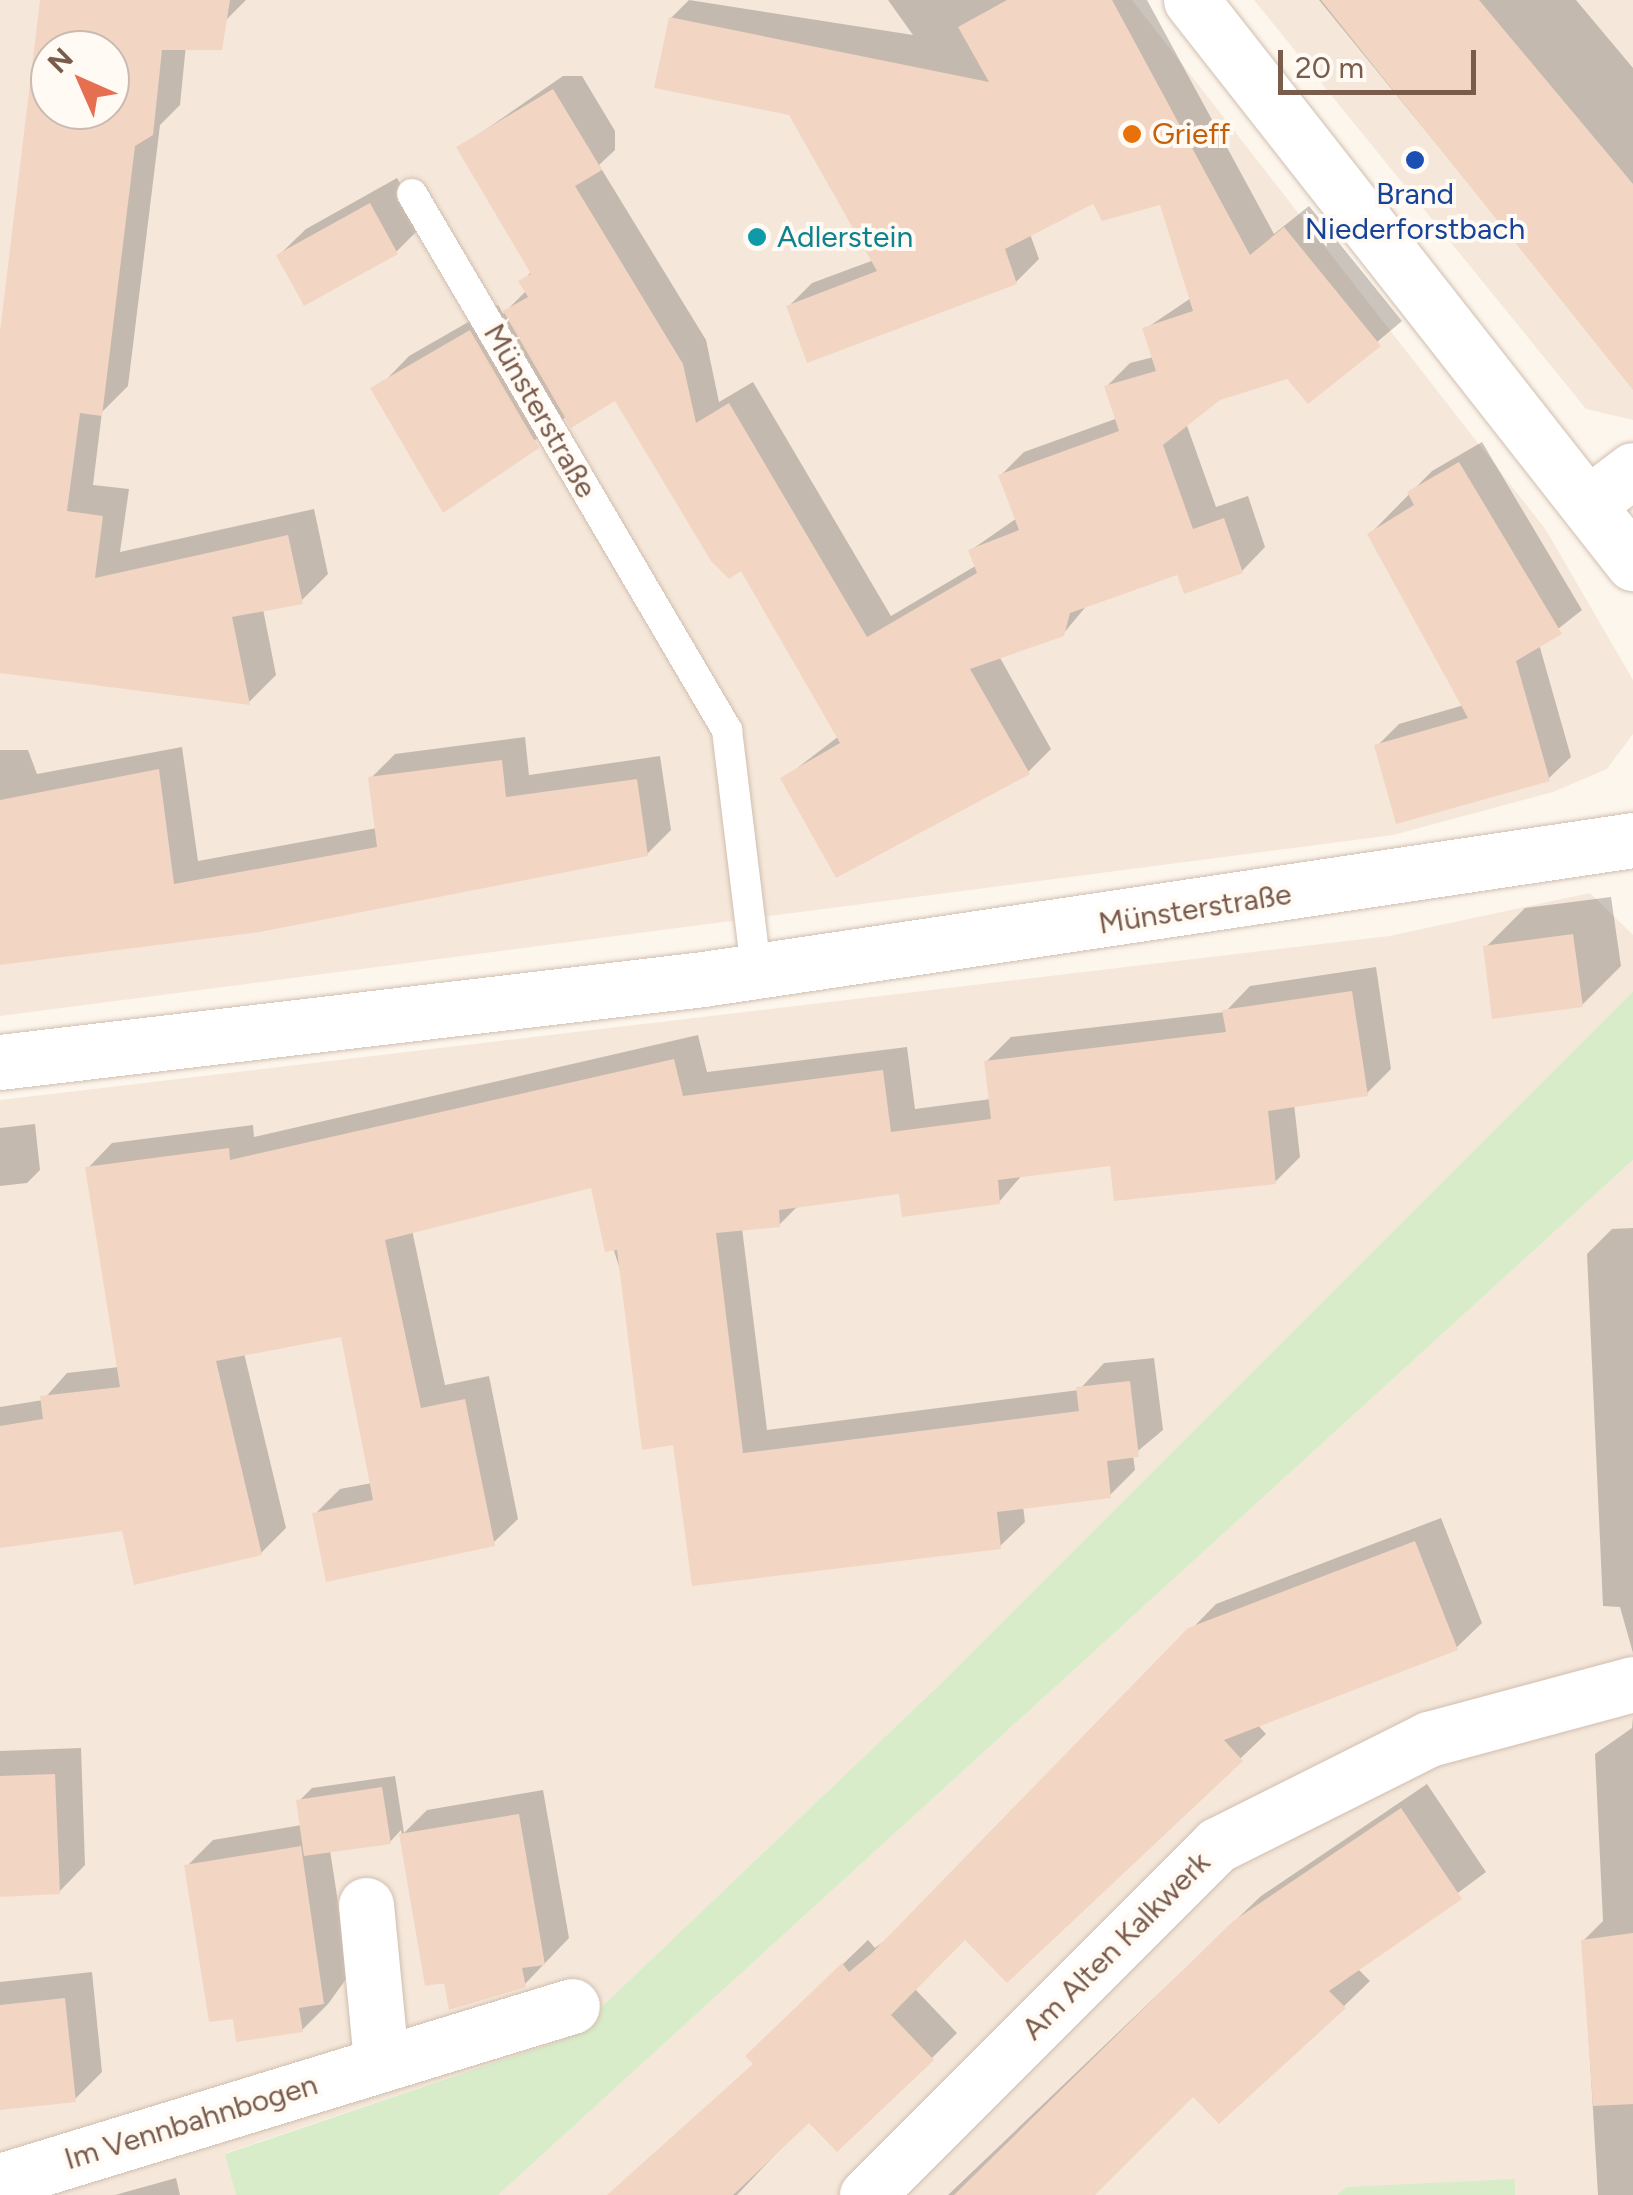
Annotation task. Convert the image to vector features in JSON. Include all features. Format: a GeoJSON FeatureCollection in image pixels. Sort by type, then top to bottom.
{"type":"FeatureCollection","features":[{"type":"Feature","properties":{"kind":"street"},"geometry":{"type":"LineString","coordinates":[[1191,0],[1612,485],[1633,564]]}},
{"type":"Feature","properties":{"kind":"street","name":"Münsterstraße"},"geometry":{"type":"LineString","coordinates":[[0,1062],[756,970],[1633,840]]}},
{"type":"Feature","properties":{"kind":"street","name":"Am Alten Kalkwerk"},"geometry":{"type":"LineString","coordinates":[[866,2195],[1217,1844],[1429,1740],[1633,1684]]}},
{"type":"Feature","properties":{"kind":"street"},"geometry":{"type":"LineString","coordinates":[[366,1905],[381,2062]]}},
{"type":"Feature","properties":{"kind":"street","name":"Im Vennbahnbogen"},"geometry":{"type":"LineString","coordinates":[[0,2181],[572,2006]]}},
{"type":"Feature","properties":{"kind":"lane","name":"Münsterstraße"},"geometry":{"type":"LineString","coordinates":[[412,194],[727,730],[756,970]]}},
{"type":"Feature","properties":{"kind":"shaded area"},"geometry":{"type":"Polygon","coordinates":[[[0,0],[1132,0],[1546,530],[1633,680],[1633,734],[1607,769],[1553,792],[1393,835],[0,1016],[0,0]]]}},
{"type":"Feature","properties":{"kind":"shaded area"},"geometry":{"type":"Polygon","coordinates":[[[1254,0],[1633,0],[1633,420],[1586,409],[1254,0]]]}},
{"type":"Feature","properties":{"kind":"shaded area"},"geometry":{"type":"Polygon","coordinates":[[[1590,893],[1633,935],[1633,991],[934,1690],[570,2037],[226,2153],[236,2195],[0,2195],[0,1100],[1389,936],[1590,893]]]}},
{"type":"Feature","properties":{"kind":"shaded area"},"geometry":{"type":"Polygon","coordinates":[[[1633,1160],[1633,2195],[498,2195],[1633,1160]]]}},
{"type":"Feature","properties":{"kind":"green space"},"geometry":{"type":"Polygon","coordinates":[[[1633,991],[1633,1160],[498,2195],[236,2195],[225,2154],[570,2037],[934,1690],[1633,991]]]}},
{"type":"Feature","properties":{"kind":"green space"},"geometry":{"type":"Polygon","coordinates":[[[1515,2179],[1515,2195],[1337,2195],[1346,2187],[1515,2179]]]}},
{"type":"Feature","properties":{"kind":"building"},"geometry":{"type":"Polygon","coordinates":[[[40,0],[230,0],[222,50],[162,50],[153,135],[135,146],[102,416],[80,413],[67,511],[103,516],[95,578],[288,535],[303,604],[232,617],[250,705],[0,673],[0,332],[30,83],[30,130],[130,130],[130,30],[36,30],[40,0]]]}},
{"type":"Feature","properties":{"kind":"building"},"geometry":{"type":"Polygon","coordinates":[[[1007,0],[1112,0],[1250,255],[1284,227],[1381,346],[1308,404],[1287,379],[1220,400],[1163,445],[1193,529],[1224,518],[1243,573],[1184,594],[1177,575],[1070,613],[1064,636],[970,669],[1030,774],[836,878],[780,778],[840,743],[741,571],[729,579],[711,561],[615,401],[571,428],[503,311],[528,297],[518,281],[531,274],[456,147],[553,89],[602,170],[575,186],[683,364],[696,423],[729,403],[867,637],[977,573],[968,550],[1019,530],[998,475],[1119,431],[1104,386],[1156,371],[1142,328],[1193,311],[1160,205],[1102,221],[1093,204],[1005,249],[1017,284],[807,363],[786,306],[877,271],[789,115],[654,88],[669,17],[989,82],[958,27],[1007,0]]]}},
{"type":"Feature","properties":{"kind":"building"},"geometry":{"type":"Polygon","coordinates":[[[1321,0],[1479,0],[1633,184],[1633,390],[1321,0]]]}},
{"type":"Feature","properties":{"kind":"building"},"geometry":{"type":"Polygon","coordinates":[[[370,203],[398,254],[304,306],[276,255],[370,203]]]}},
{"type":"Feature","properties":{"kind":"building"},"geometry":{"type":"Polygon","coordinates":[[[470,330],[539,448],[443,513],[370,388],[470,330]]]}},
{"type":"Feature","properties":{"kind":"building"},"geometry":{"type":"Polygon","coordinates":[[[1459,462],[1562,634],[1516,661],[1550,781],[1396,824],[1374,745],[1468,718],[1367,534],[1414,505],[1407,492],[1459,462]]]}},
{"type":"Feature","properties":{"kind":"building"},"geometry":{"type":"Polygon","coordinates":[[[502,760],[506,797],[637,779],[648,856],[260,932],[0,965],[0,800],[159,769],[174,884],[377,847],[368,777],[502,760]]]}},
{"type":"Feature","properties":{"kind":"building"},"geometry":{"type":"Polygon","coordinates":[[[1573,934],[1583,1007],[1492,1019],[1483,946],[1573,934]]]}},
{"type":"Feature","properties":{"kind":"building"},"geometry":{"type":"Polygon","coordinates":[[[1352,991],[1368,1096],[1268,1111],[1276,1184],[1114,1201],[1110,1166],[998,1180],[1000,1204],[902,1217],[899,1194],[779,1210],[780,1227],[716,1233],[743,1453],[1079,1411],[1076,1387],[1130,1381],[1139,1457],[1107,1461],[1111,1498],[997,1512],[1001,1549],[692,1586],[673,1445],[642,1450],[617,1250],[605,1252],[591,1188],[385,1240],[421,1408],[465,1399],[495,1546],[326,1582],[312,1513],[373,1500],[341,1337],[216,1361],[262,1555],[134,1585],[122,1531],[0,1548],[0,1426],[43,1419],[40,1396],[120,1387],[85,1167],[229,1148],[230,1160],[674,1059],[683,1096],[883,1070],[891,1132],[991,1119],[984,1061],[1226,1032],[1222,1010],[1352,991]]]}},
{"type":"Feature","properties":{"kind":"building"},"geometry":{"type":"Polygon","coordinates":[[[1415,1541],[1458,1650],[1224,1740],[1243,1761],[1007,1983],[965,1940],[891,2015],[934,2060],[837,2152],[809,2123],[733,2195],[607,2195],[753,2064],[745,2056],[842,1963],[849,1972],[872,1953],[1188,1628],[1415,1541]]]}},
{"type":"Feature","properties":{"kind":"building"},"geometry":{"type":"Polygon","coordinates":[[[55,1774],[60,1894],[0,1897],[0,1776],[55,1774]]]}},
{"type":"Feature","properties":{"kind":"building"},"geometry":{"type":"Polygon","coordinates":[[[382,1787],[391,1844],[304,1856],[296,1800],[382,1787]]]}},
{"type":"Feature","properties":{"kind":"building"},"geometry":{"type":"Polygon","coordinates":[[[1401,1808],[1462,1899],[1329,1991],[1346,2008],[1219,2124],[1193,2097],[1095,2195],[954,2195],[1232,1922],[1401,1808]]]}},
{"type":"Feature","properties":{"kind":"building"},"geometry":{"type":"Polygon","coordinates":[[[519,1814],[545,1965],[522,1968],[526,1987],[449,2010],[444,1983],[425,1986],[399,1834],[519,1814]]]}},
{"type":"Feature","properties":{"kind":"building"},"geometry":{"type":"Polygon","coordinates":[[[301,1846],[324,2004],[299,2008],[303,2032],[236,2042],[233,2019],[209,2022],[184,1865],[301,1846]]]}},
{"type":"Feature","properties":{"kind":"building"},"geometry":{"type":"Polygon","coordinates":[[[1633,1933],[1633,2104],[1593,2106],[1581,1940],[1633,1933]]]}},
{"type":"Feature","properties":{"kind":"building"},"geometry":{"type":"Polygon","coordinates":[[[65,1998],[76,2102],[0,2110],[0,2005],[65,1998]]]}},
{"type":"Feature","properties":{"kind":"place","name":"Grieff"},"geometry":{"type":"Point","coordinates":[1132,134]}},
{"type":"Feature","properties":{"kind":"place","name":"Brand Niederforstbach"},"geometry":{"type":"Point","coordinates":[1415,160]}},
{"type":"Feature","properties":{"kind":"place","name":"Adlerstein"},"geometry":{"type":"Point","coordinates":[757,237]}}]}
